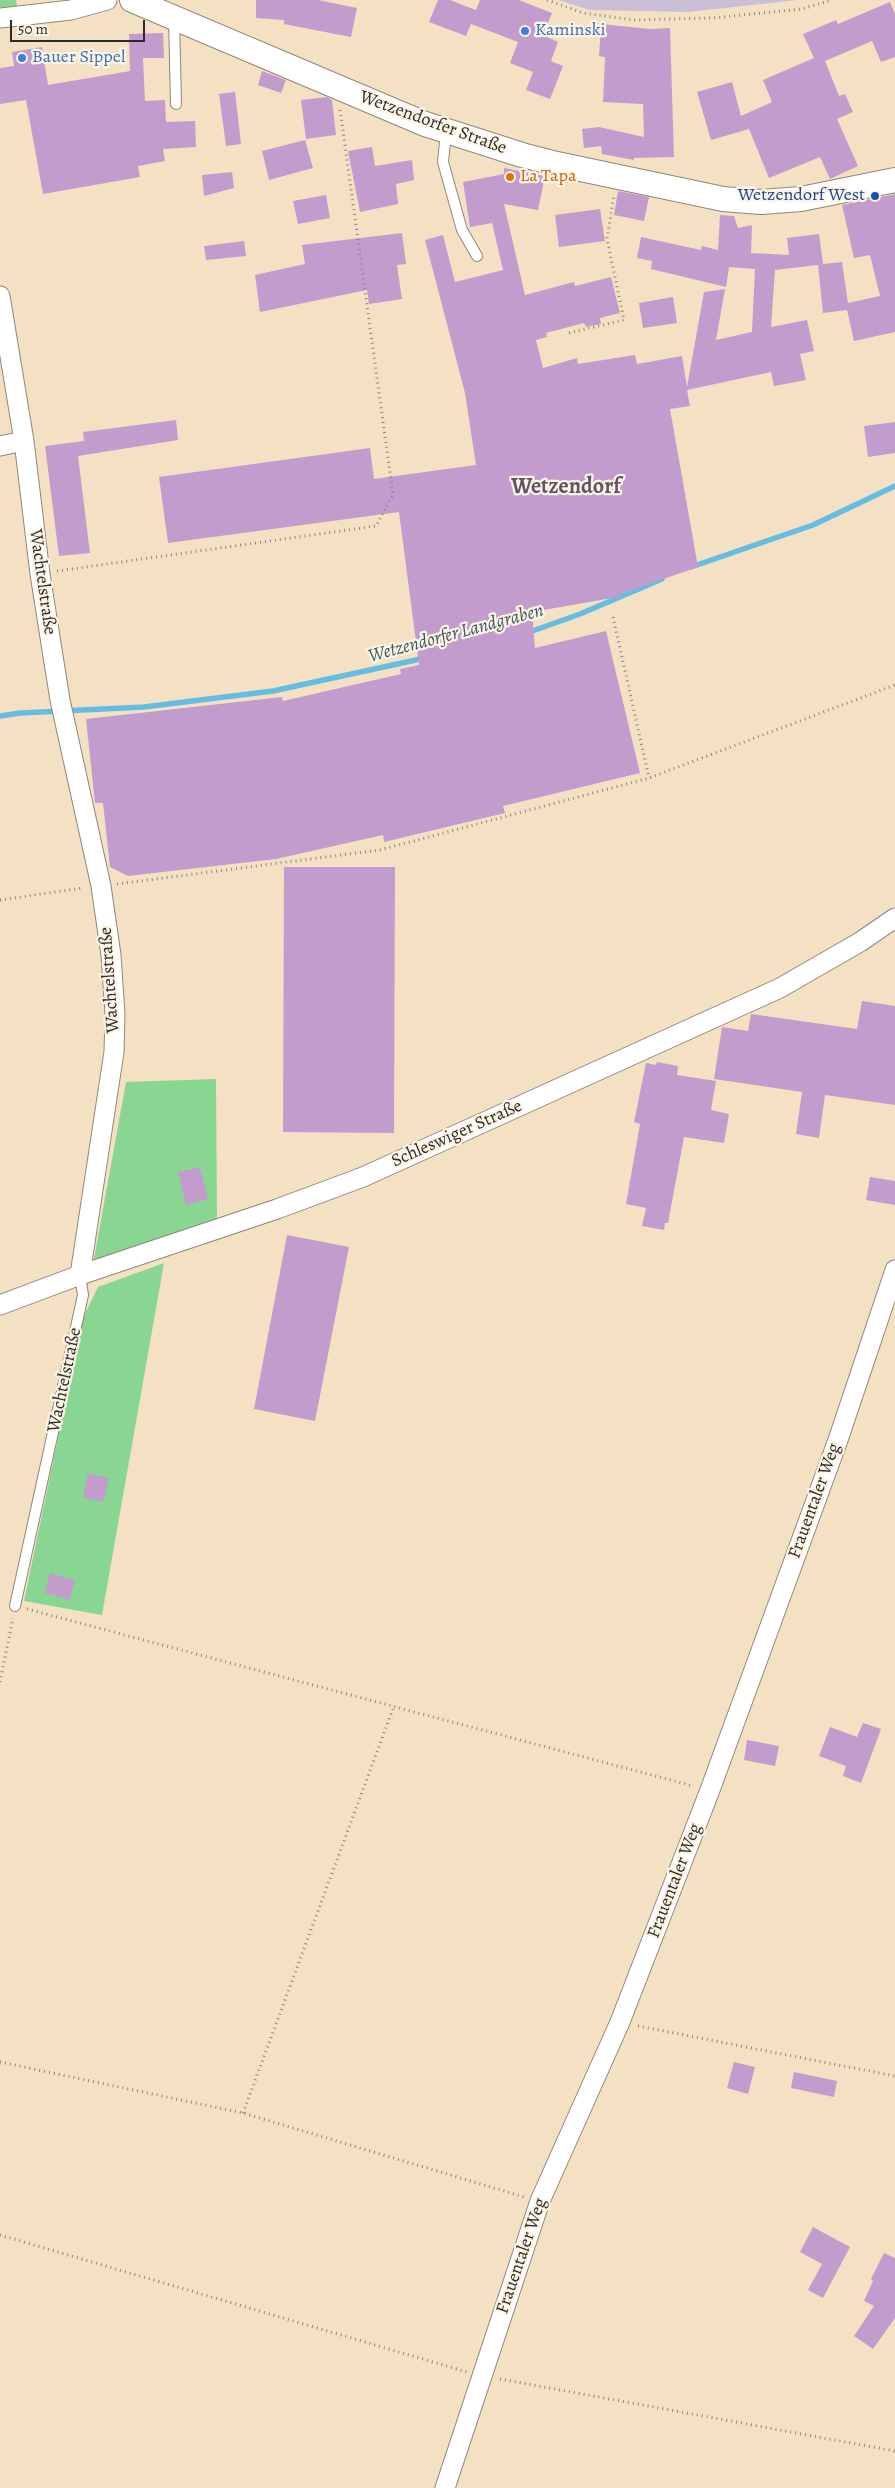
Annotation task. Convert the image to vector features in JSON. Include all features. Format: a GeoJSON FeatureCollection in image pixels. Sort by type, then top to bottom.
{"type":"FeatureCollection","features":[{"type":"Feature","properties":{"kind":"street"},"geometry":{"type":"LineString","coordinates":[[0,18],[71,10],[107,0]]}},
{"type":"Feature","properties":{"kind":"street","name":"Wetzendorfer Straße"},"geometry":{"type":"LineString","coordinates":[[132,0],[446,132],[522,155],[617,177],[723,198],[761,202],[801,198],[895,180]]}},
{"type":"Feature","properties":{"kind":"street","name":"Wachtelstraße"},"geometry":{"type":"LineString","coordinates":[[0,296],[3,333],[24,441],[40,574],[60,700],[101,886],[111,955],[115,1014],[114,1052],[80,1275]]}},
{"type":"Feature","properties":{"kind":"street"},"geometry":{"type":"LineString","coordinates":[[0,446],[24,441]]}},
{"type":"Feature","properties":{"kind":"street","name":"Schleswiger Straße"},"geometry":{"type":"LineString","coordinates":[[0,1305],[80,1275],[277,1209],[363,1176],[780,988],[860,942],[895,918]]}},
{"type":"Feature","properties":{"kind":"street","name":"Frauentaler Weg"},"geometry":{"type":"LineString","coordinates":[[445,2488],[540,2201],[620,2022],[710,1790],[838,1440],[895,1270]]}},
{"type":"Feature","properties":{"kind":"lane"},"geometry":{"type":"LineString","coordinates":[[174,18],[176,104]]}},
{"type":"Feature","properties":{"kind":"lane"},"geometry":{"type":"LineString","coordinates":[[446,132],[443,162],[462,230],[478,256]]}},
{"type":"Feature","properties":{"kind":"lane","name":"Wachtelstraße"},"geometry":{"type":"LineString","coordinates":[[15,1606],[83,1295],[80,1275]]}},
{"type":"Feature","properties":{"kind":"path"},"geometry":{"type":"LineString","coordinates":[[547,0],[583,13],[634,20],[713,18],[802,9],[832,0]]}},
{"type":"Feature","properties":{"kind":"path"},"geometry":{"type":"LineString","coordinates":[[40,574],[376,526],[393,494],[337,87]]}},
{"type":"Feature","properties":{"kind":"path"},"geometry":{"type":"LineString","coordinates":[[569,333],[624,320],[607,239],[617,177]]}},
{"type":"Feature","properties":{"kind":"path"},"geometry":{"type":"LineString","coordinates":[[613,616],[649,778]]}},
{"type":"Feature","properties":{"kind":"path"},"geometry":{"type":"LineString","coordinates":[[0,900],[380,850],[649,778],[895,685]]}},
{"type":"Feature","properties":{"kind":"path"},"geometry":{"type":"LineString","coordinates":[[0,1682],[15,1606],[710,1790]]}},
{"type":"Feature","properties":{"kind":"path"},"geometry":{"type":"LineString","coordinates":[[243,2113],[394,1706]]}},
{"type":"Feature","properties":{"kind":"path"},"geometry":{"type":"LineString","coordinates":[[620,2022],[895,2076]]}},
{"type":"Feature","properties":{"kind":"path"},"geometry":{"type":"LineString","coordinates":[[0,2062],[243,2113],[540,2201]]}},
{"type":"Feature","properties":{"kind":"path"},"geometry":{"type":"LineString","coordinates":[[0,2235],[482,2376],[895,2451]]}},
{"type":"Feature","properties":{"kind":"shaded area"},"geometry":{"type":"Polygon","coordinates":[[[558,0],[798,0],[688,12],[590,10],[558,0]]]}},
{"type":"Feature","properties":{"kind":"green space"},"geometry":{"type":"Polygon","coordinates":[[[0,0],[16,0],[17,6],[0,8],[0,0]]]}},
{"type":"Feature","properties":{"kind":"green space"},"geometry":{"type":"Polygon","coordinates":[[[216,1079],[217,1221],[93,1264],[126,1082],[216,1079]]]}},
{"type":"Feature","properties":{"kind":"green space"},"geometry":{"type":"Polygon","coordinates":[[[164,1263],[102,1615],[24,1601],[83,1318],[98,1287],[164,1263]]]}},
{"type":"Feature","properties":{"kind":"building"},"geometry":{"type":"Polygon","coordinates":[[[256,0],[318,0],[357,8],[351,37],[284,24],[284,20],[256,18],[256,0]]]}},
{"type":"Feature","properties":{"kind":"building"},"geometry":{"type":"Polygon","coordinates":[[[438,0],[450,0],[476,10],[480,0],[519,0],[552,13],[543,35],[558,42],[551,61],[563,66],[550,99],[526,90],[533,72],[510,63],[518,42],[471,24],[466,36],[429,22],[438,0]]]}},
{"type":"Feature","properties":{"kind":"building"},"geometry":{"type":"Polygon","coordinates":[[[890,2],[895,14],[895,57],[881,62],[872,41],[825,61],[839,96],[845,94],[853,112],[837,119],[858,166],[830,179],[820,157],[769,178],[749,129],[711,140],[697,92],[732,82],[741,116],[772,102],[763,80],[814,58],[803,34],[836,20],[838,24],[890,2]]]}},
{"type":"Feature","properties":{"kind":"building"},"geometry":{"type":"Polygon","coordinates":[[[601,24],[650,29],[670,28],[674,157],[634,158],[634,160],[602,154],[601,146],[584,148],[582,129],[599,127],[644,137],[643,104],[603,102],[605,57],[599,56],[601,24]]]}},
{"type":"Feature","properties":{"kind":"building"},"geometry":{"type":"Polygon","coordinates":[[[163,33],[164,58],[143,58],[145,101],[165,100],[166,122],[195,121],[196,147],[163,149],[165,161],[138,166],[140,177],[43,194],[26,100],[0,104],[0,68],[14,66],[12,52],[42,47],[48,85],[130,71],[129,34],[163,33]]]}},
{"type":"Feature","properties":{"kind":"building"},"geometry":{"type":"Polygon","coordinates":[[[262,71],[286,80],[281,93],[258,85],[262,71]]]}},
{"type":"Feature","properties":{"kind":"building"},"geometry":{"type":"Polygon","coordinates":[[[235,92],[241,144],[226,146],[219,94],[235,92]]]}},
{"type":"Feature","properties":{"kind":"building"},"geometry":{"type":"Polygon","coordinates":[[[327,97],[332,100],[336,135],[306,139],[301,100],[327,97]]]}},
{"type":"Feature","properties":{"kind":"building"},"geometry":{"type":"Polygon","coordinates":[[[305,140],[313,168],[269,180],[262,151],[305,140]]]}},
{"type":"Feature","properties":{"kind":"building"},"geometry":{"type":"Polygon","coordinates":[[[372,147],[375,166],[412,160],[414,180],[396,184],[398,204],[360,212],[348,151],[372,147]]]}},
{"type":"Feature","properties":{"kind":"building"},"geometry":{"type":"Polygon","coordinates":[[[504,168],[545,176],[538,210],[504,204],[525,295],[574,282],[575,286],[611,277],[620,313],[600,318],[601,324],[586,327],[584,323],[546,333],[547,337],[536,340],[543,368],[577,358],[578,364],[635,355],[637,364],[682,356],[687,387],[704,292],[725,289],[716,340],[752,332],[755,269],[729,267],[726,287],[651,269],[652,261],[637,258],[641,237],[701,250],[702,246],[718,250],[720,215],[734,216],[738,228],[752,225],[751,253],[789,255],[787,238],[819,234],[823,264],[842,262],[848,303],[880,296],[870,255],[854,258],[842,205],[895,194],[895,332],[854,341],[847,310],[823,313],[818,265],[775,270],[771,327],[807,320],[814,351],[800,354],[806,380],[774,386],[771,372],[687,390],[690,406],[670,409],[698,567],[623,593],[618,597],[532,612],[535,648],[606,631],[640,773],[503,806],[505,813],[384,842],[383,835],[276,859],[128,876],[110,867],[103,803],[95,803],[86,719],[282,697],[283,701],[401,674],[400,669],[419,665],[399,512],[168,543],[159,477],[370,448],[374,479],[476,465],[465,393],[425,240],[443,235],[455,282],[503,270],[492,223],[470,227],[463,182],[504,174],[504,168]]]}},
{"type":"Feature","properties":{"kind":"building"},"geometry":{"type":"Polygon","coordinates":[[[232,172],[234,188],[204,196],[202,175],[232,172]]]}},
{"type":"Feature","properties":{"kind":"building"},"geometry":{"type":"Polygon","coordinates":[[[618,191],[649,197],[644,221],[614,215],[618,191]]]}},
{"type":"Feature","properties":{"kind":"building"},"geometry":{"type":"Polygon","coordinates":[[[326,195],[330,218],[298,224],[293,201],[326,195]]]}},
{"type":"Feature","properties":{"kind":"building"},"geometry":{"type":"Polygon","coordinates":[[[600,209],[605,241],[559,247],[555,215],[600,209]]]}},
{"type":"Feature","properties":{"kind":"building"},"geometry":{"type":"Polygon","coordinates":[[[402,233],[406,264],[397,265],[402,299],[369,304],[367,290],[260,312],[255,275],[305,264],[302,245],[402,233]]]}},
{"type":"Feature","properties":{"kind":"building"},"geometry":{"type":"Polygon","coordinates":[[[244,241],[246,256],[206,260],[204,246],[244,241]]]}},
{"type":"Feature","properties":{"kind":"building"},"geometry":{"type":"Polygon","coordinates":[[[673,297],[677,323],[643,328],[639,303],[673,297]]]}},
{"type":"Feature","properties":{"kind":"building"},"geometry":{"type":"Polygon","coordinates":[[[176,420],[178,440],[78,456],[90,553],[59,556],[45,446],[84,441],[83,432],[176,420]]]}},
{"type":"Feature","properties":{"kind":"building"},"geometry":{"type":"Polygon","coordinates":[[[895,422],[895,453],[868,457],[864,426],[895,422]]]}},
{"type":"Feature","properties":{"kind":"building"},"geometry":{"type":"Polygon","coordinates":[[[284,867],[395,867],[394,1133],[283,1132],[284,867]]]}},
{"type":"Feature","properties":{"kind":"building"},"geometry":{"type":"Polygon","coordinates":[[[862,1001],[895,1006],[895,1105],[825,1095],[819,1138],[796,1134],[802,1092],[714,1079],[722,1027],[748,1031],[751,1014],[857,1029],[862,1001]]]}},
{"type":"Feature","properties":{"kind":"building"},"geometry":{"type":"Polygon","coordinates":[[[657,1062],[678,1066],[677,1075],[716,1081],[711,1110],[729,1114],[724,1143],[684,1137],[668,1223],[665,1223],[664,1230],[642,1226],[646,1208],[626,1204],[640,1124],[634,1122],[646,1063],[656,1065],[657,1062]]]}},
{"type":"Feature","properties":{"kind":"building"},"geometry":{"type":"Polygon","coordinates":[[[200,1167],[208,1199],[186,1205],[178,1172],[200,1167]]]}},
{"type":"Feature","properties":{"kind":"building"},"geometry":{"type":"Polygon","coordinates":[[[870,1177],[895,1181],[895,1205],[866,1200],[870,1177]]]}},
{"type":"Feature","properties":{"kind":"building"},"geometry":{"type":"Polygon","coordinates":[[[287,1235],[349,1247],[315,1421],[254,1409],[287,1235]]]}},
{"type":"Feature","properties":{"kind":"building"},"geometry":{"type":"Polygon","coordinates":[[[88,1473],[109,1478],[103,1502],[83,1497],[88,1473]]]}},
{"type":"Feature","properties":{"kind":"building"},"geometry":{"type":"Polygon","coordinates":[[[50,1573],[75,1580],[70,1600],[45,1593],[50,1573]]]}},
{"type":"Feature","properties":{"kind":"building"},"geometry":{"type":"Polygon","coordinates":[[[863,1723],[881,1729],[861,1783],[843,1776],[846,1766],[819,1756],[830,1727],[857,1737],[863,1723]]]}},
{"type":"Feature","properties":{"kind":"building"},"geometry":{"type":"Polygon","coordinates":[[[747,1740],[779,1746],[775,1766],[744,1760],[747,1740]]]}},
{"type":"Feature","properties":{"kind":"building"},"geometry":{"type":"Polygon","coordinates":[[[734,2062],[755,2067],[748,2094],[727,2088],[734,2062]]]}},
{"type":"Feature","properties":{"kind":"building"},"geometry":{"type":"Polygon","coordinates":[[[794,2072],[837,2081],[834,2097],[791,2088],[794,2072]]]}},
{"type":"Feature","properties":{"kind":"building"},"geometry":{"type":"Polygon","coordinates":[[[813,2227],[850,2247],[823,2298],[808,2290],[822,2264],[800,2252],[813,2227]]]}},
{"type":"Feature","properties":{"kind":"building"},"geometry":{"type":"Polygon","coordinates":[[[884,2253],[895,2258],[895,2318],[873,2349],[854,2336],[874,2306],[864,2301],[873,2281],[871,2279],[884,2253]]]}},
{"type":"Feature","properties":{"kind":"waterway","name":"Wetzendorfer Landgraben"},"geometry":{"type":"LineString","coordinates":[[691,567],[813,525],[895,486]]}},
{"type":"Feature","properties":{"kind":"waterway","name":"Wetzendorfer Landgraben"},"geometry":{"type":"LineString","coordinates":[[527,633],[580,614],[662,579]]}},
{"type":"Feature","properties":{"kind":"waterway","name":"Wetzendorfer Landgraben"},"geometry":{"type":"LineString","coordinates":[[0,716],[20,713],[144,707],[273,691],[425,658]]}},
{"type":"Feature","properties":{"kind":"place","name":"Kaminski"},"geometry":{"type":"Point","coordinates":[525,31]}},
{"type":"Feature","properties":{"kind":"place","name":"Bauer Sippel"},"geometry":{"type":"Point","coordinates":[22,58]}},
{"type":"Feature","properties":{"kind":"place","name":"La Tapa"},"geometry":{"type":"Point","coordinates":[510,177]}},
{"type":"Feature","properties":{"kind":"place","name":"Wetzendorf West"},"geometry":{"type":"Point","coordinates":[875,196]}},
{"type":"Feature","properties":{"kind":"district","name":"Wetzendorf"},"geometry":{"type":"Point","coordinates":[566,488]}}]}
